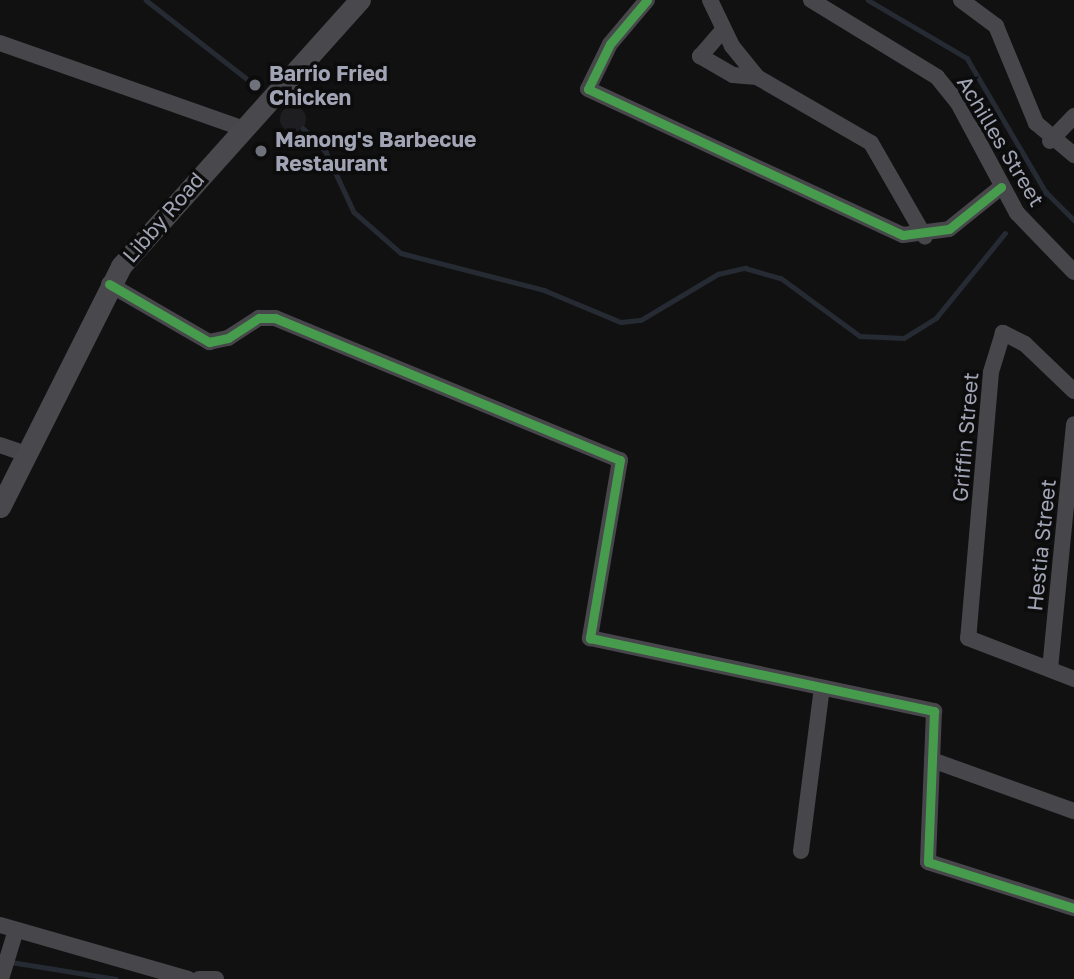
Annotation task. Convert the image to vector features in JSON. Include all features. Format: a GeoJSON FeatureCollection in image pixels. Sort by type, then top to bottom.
{"type":"FeatureCollection","features":[{"type":"Feature","properties":{"kind":"main road","name":"Libby Road"},"geometry":{"type":"LineString","coordinates":[[0,507],[6,480],[26,454],[109,284],[241,128],[360,0]]}},
{"type":"Feature","properties":{"kind":"street"},"geometry":{"type":"LineString","coordinates":[[647,0],[610,44],[589,89],[888,230],[925,237],[960,223],[1001,187]]}},
{"type":"Feature","properties":{"kind":"street"},"geometry":{"type":"LineString","coordinates":[[710,0],[723,30],[757,77],[872,143],[925,237]]}},
{"type":"Feature","properties":{"kind":"street","name":"Achilles Street"},"geometry":{"type":"LineString","coordinates":[[811,0],[937,77],[958,103],[1001,187],[1028,227],[1074,272]]}},
{"type":"Feature","properties":{"kind":"street"},"geometry":{"type":"LineString","coordinates":[[961,0],[996,26],[1027,107],[1051,141],[1074,155]]}},
{"type":"Feature","properties":{"kind":"street"},"geometry":{"type":"LineString","coordinates":[[723,30],[701,56],[733,75],[757,77]]}},
{"type":"Feature","properties":{"kind":"street"},"geometry":{"type":"LineString","coordinates":[[0,43],[241,128]]}},
{"type":"Feature","properties":{"kind":"street"},"geometry":{"type":"LineString","coordinates":[[1051,141],[1074,116]]}},
{"type":"Feature","properties":{"kind":"street"},"geometry":{"type":"LineString","coordinates":[[109,284],[209,342],[228,338],[259,318],[275,318],[620,460],[590,638],[934,711],[928,862],[1074,908]]}},
{"type":"Feature","properties":{"kind":"street","name":"Griffin Street"},"geometry":{"type":"LineString","coordinates":[[1050,669],[968,638],[991,372],[1003,333],[1025,344],[1074,391]]}},
{"type":"Feature","properties":{"kind":"street","name":"Hestia Street"},"geometry":{"type":"LineString","coordinates":[[1050,669],[1074,424]]}},
{"type":"Feature","properties":{"kind":"street"},"geometry":{"type":"LineString","coordinates":[[0,445],[26,454]]}},
{"type":"Feature","properties":{"kind":"street"},"geometry":{"type":"LineString","coordinates":[[1050,669],[1074,679]]}},
{"type":"Feature","properties":{"kind":"street"},"geometry":{"type":"LineString","coordinates":[[801,851],[822,688]]}},
{"type":"Feature","properties":{"kind":"street"},"geometry":{"type":"LineString","coordinates":[[932,760],[1074,811]]}},
{"type":"Feature","properties":{"kind":"street"},"geometry":{"type":"LineString","coordinates":[[5,966],[8,928],[188,979]]}},
{"type":"Feature","properties":{"kind":"street"},"geometry":{"type":"LineString","coordinates":[[199,979],[216,979]]}},
{"type":"Feature","properties":{"kind":"shaded area"},"geometry":{"type":"Polygon","coordinates":[[[293,106],[302,110],[306,119],[302,128],[293,132],[284,128],[280,119],[284,110],[293,106]]]}},
{"type":"Feature","properties":{"kind":"waterway"},"geometry":{"type":"LineString","coordinates":[[146,0],[247,79]]}},
{"type":"Feature","properties":{"kind":"waterway"},"geometry":{"type":"LineString","coordinates":[[868,0],[967,58],[1046,192],[1074,220]]}},
{"type":"Feature","properties":{"kind":"waterway"},"geometry":{"type":"LineString","coordinates":[[303,128],[326,152],[354,212],[401,253],[544,290],[621,322],[641,320],[718,274],[745,268],[781,278],[860,336],[904,338],[936,318],[1005,233]]}},
{"type":"Feature","properties":{"kind":"waterway"},"geometry":{"type":"LineString","coordinates":[[1034,204],[1046,192]]}},
{"type":"Feature","properties":{"kind":"waterway"},"geometry":{"type":"LineString","coordinates":[[11,962],[116,979]]}},
{"type":"Feature","properties":{"kind":"cycle path"},"geometry":{"type":"LineString","coordinates":[[647,0],[610,44],[588,89],[903,235],[949,229],[1001,187]]}},
{"type":"Feature","properties":{"kind":"cycle path"},"geometry":{"type":"LineString","coordinates":[[109,284],[209,342],[228,338],[259,318],[275,318],[620,460],[590,638],[934,711],[928,862],[1074,908]]}},
{"type":"Feature","properties":{"kind":"place","name":"Barrio Fried Chicken"},"geometry":{"type":"Point","coordinates":[255,85]}},
{"type":"Feature","properties":{"kind":"place","name":"Manong's Barbecue Restaurant"},"geometry":{"type":"Point","coordinates":[261,151]}}]}
